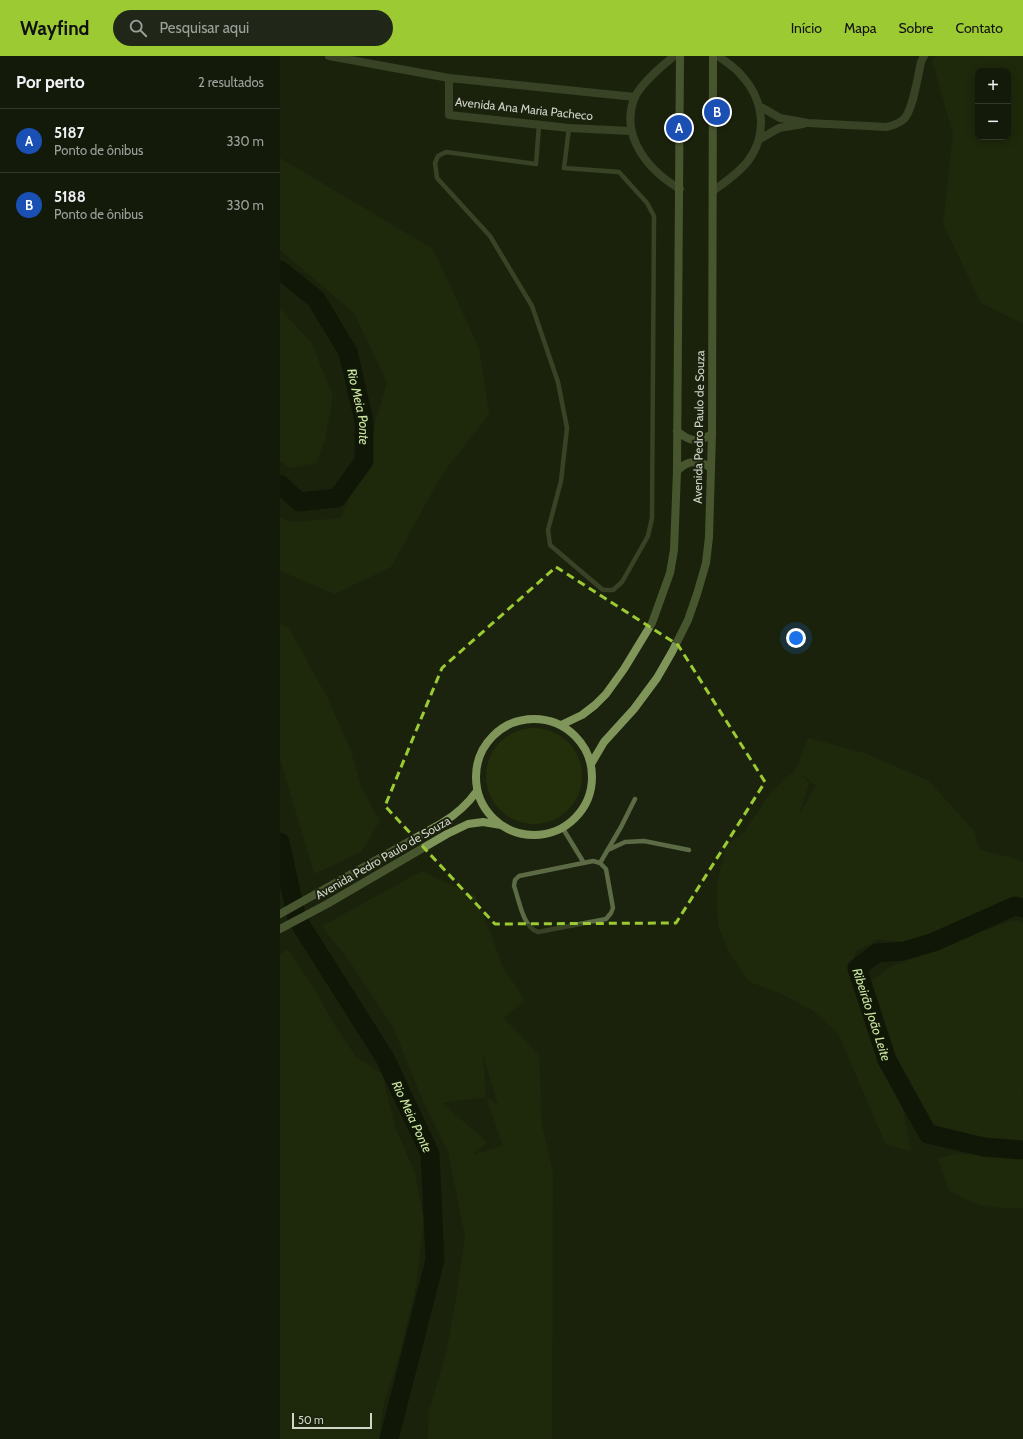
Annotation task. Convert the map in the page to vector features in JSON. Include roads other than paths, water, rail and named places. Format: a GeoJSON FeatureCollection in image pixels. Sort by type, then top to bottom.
{"type":"FeatureCollection","features":[{"type":"Feature","properties":{"kind":"main road","name":"Avenida Pedro Paulo de Souza"},"geometry":{"type":"LineString","coordinates":[[561,725],[582,715],[595,705],[606,694],[624,669],[652,623],[670,573],[674,550],[677,471],[680,56]]}},
{"type":"Feature","properties":{"kind":"main road","name":"Avenida Pedro Paulo de Souza"},"geometry":{"type":"LineString","coordinates":[[591,764],[604,742],[634,709],[672,652],[688,620],[706,563],[709,537],[712,434],[713,56]]}},
{"type":"Feature","properties":{"kind":"main road"},"geometry":{"type":"LineString","coordinates":[[677,431],[687,439],[695,440],[704,439],[712,434]]}},
{"type":"Feature","properties":{"kind":"main road"},"geometry":{"type":"LineString","coordinates":[[677,471],[682,465],[697,461],[705,463],[711,468]]}},
{"type":"Feature","properties":{"kind":"main road"},"geometry":{"type":"LineString","coordinates":[[532,719],[547,720],[561,725],[573,734],[584,746],[591,764],[591,791],[585,806],[575,818],[562,827],[547,833],[532,834],[516,832],[502,825],[491,816],[483,804],[478,791],[476,776],[478,762],[483,748],[492,736],[504,727],[517,721],[532,719]]}},
{"type":"Feature","properties":{"kind":"main road","name":"Avenida Pedro Paulo de Souza"},"geometry":{"type":"LineString","coordinates":[[280,914],[442,823],[458,813],[467,805],[478,791]]}},
{"type":"Feature","properties":{"kind":"main road","name":"Avenida Pedro Paulo de Souza"},"geometry":{"type":"LineString","coordinates":[[280,929],[327,904],[440,838],[468,824],[483,822],[502,825]]}},
{"type":"Feature","properties":{"kind":"street","name":"Avenida Ana Maria Pacheco"},"geometry":{"type":"LineString","coordinates":[[329,56],[449,78],[635,97]]}},
{"type":"Feature","properties":{"kind":"street"},"geometry":{"type":"LineString","coordinates":[[674,56],[649,78],[635,97],[630,115],[631,131],[639,151],[650,166],[665,180],[680,189]]}},
{"type":"Feature","properties":{"kind":"street"},"geometry":{"type":"LineString","coordinates":[[713,191],[748,161],[760,139],[762,122],[759,106],[751,87],[741,75],[718,56]]}},
{"type":"Feature","properties":{"kind":"street"},"geometry":{"type":"LineString","coordinates":[[759,106],[780,118],[808,123],[887,127],[898,124],[905,118],[910,108],[921,62],[924,56]]}},
{"type":"Feature","properties":{"kind":"street","name":"Avenida Ana Maria Pacheco"},"geometry":{"type":"LineString","coordinates":[[449,78],[449,115],[569,128],[631,131]]}},
{"type":"Feature","properties":{"kind":"street"},"geometry":{"type":"LineString","coordinates":[[760,139],[779,128],[808,123]]}},
{"type":"Feature","properties":{"kind":"lane"},"geometry":{"type":"LineString","coordinates":[[538,125],[536,164],[446,152],[438,156],[435,163],[437,178],[490,236],[532,306],[558,382],[567,428],[561,481],[548,530],[550,545],[603,590],[613,590],[622,582],[648,536],[652,518],[654,216],[647,203],[619,172],[564,168],[569,128]]}},
{"type":"Feature","properties":{"kind":"lane"},"geometry":{"type":"LineString","coordinates":[[600,863],[636,799]]}},
{"type":"Feature","properties":{"kind":"lane"},"geometry":{"type":"LineString","coordinates":[[562,827],[584,863]]}},
{"type":"Feature","properties":{"kind":"lane"},"geometry":{"type":"LineString","coordinates":[[608,850],[625,842],[644,840],[689,850]]}},
{"type":"Feature","properties":{"kind":"lane"},"geometry":{"type":"LineString","coordinates":[[593,861],[600,863],[606,869],[613,908],[612,913],[606,918],[538,932],[534,930],[526,923],[514,886],[515,880],[519,876],[584,863],[593,861]]}},
{"type":"Feature","properties":{"kind":"waterway","name":"Rio Meia Ponte"},"geometry":{"type":"LineString","coordinates":[[280,270],[316,299],[348,352],[364,421],[364,461],[337,498],[299,502],[280,484]]}},
{"type":"Feature","properties":{"kind":"waterway","name":"Rio Meia Ponte"},"geometry":{"type":"LineString","coordinates":[[280,842],[297,919],[385,1058],[430,1154],[435,1260],[389,1439]]}},
{"type":"Feature","properties":{"kind":"waterway","name":"Ribeirão João Leite"},"geometry":{"type":"LineString","coordinates":[[1023,908],[1015,906],[934,942],[904,951],[877,953],[857,968],[887,1060],[928,1134],[984,1147],[1023,1150]]}},
{"type":"Feature","properties":{"kind":"place","name":"5188"},"geometry":{"type":"Point","coordinates":[717,112]}},
{"type":"Feature","properties":{"kind":"place","name":"5187"},"geometry":{"type":"Point","coordinates":[679,128]}}]}
